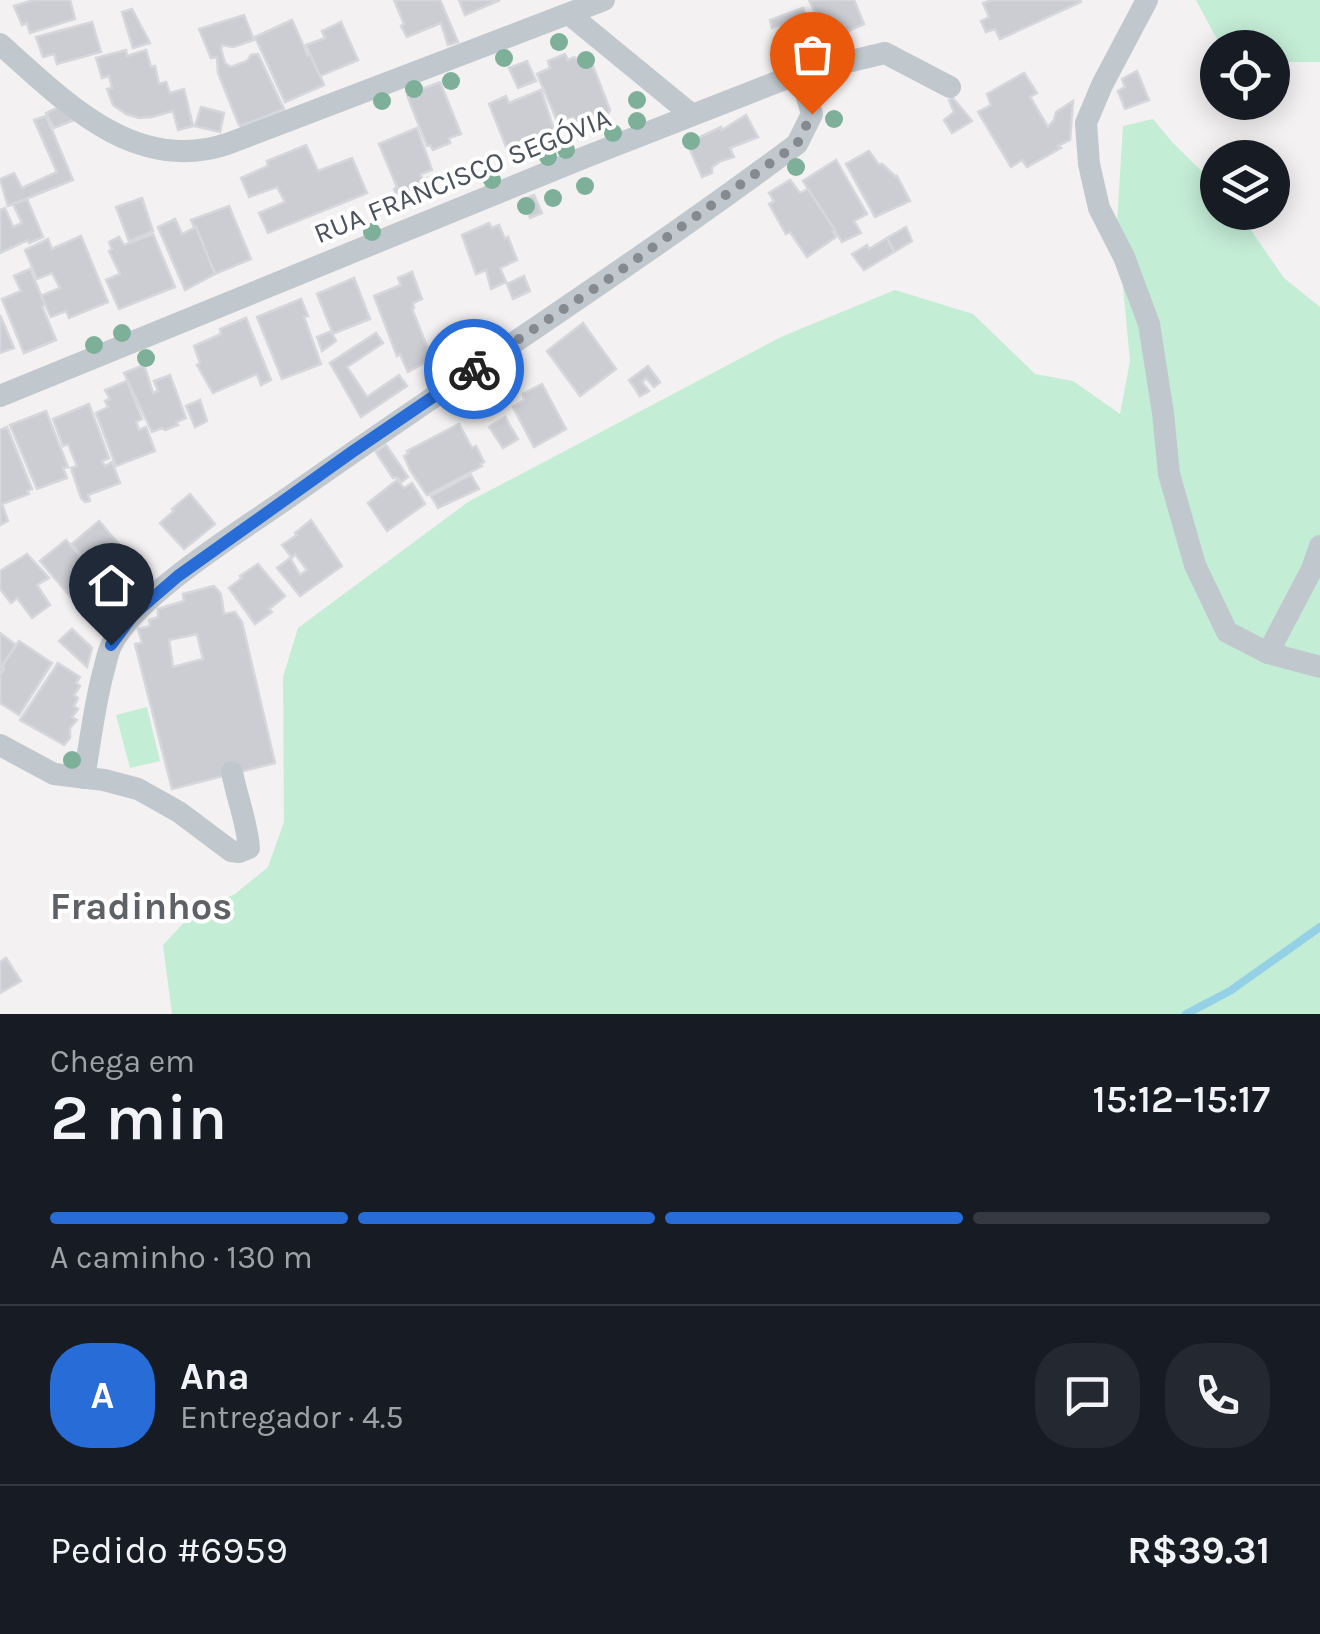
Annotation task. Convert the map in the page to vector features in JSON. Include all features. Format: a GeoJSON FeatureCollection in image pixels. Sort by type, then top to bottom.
{"type":"FeatureCollection","features":[{"type":"Feature","properties":{"kind":"street"},"geometry":{"type":"LineString","coordinates":[[0,44],[63,100],[122,138],[186,153],[226,144],[604,0]]}},
{"type":"Feature","properties":{"kind":"street"},"geometry":{"type":"LineString","coordinates":[[1147,0],[1086,123],[1089,164],[1100,208],[1124,257],[1148,324],[1164,413],[1169,474],[1196,565],[1227,632],[1268,653],[1320,667]]}},
{"type":"Feature","properties":{"kind":"street"},"geometry":{"type":"LineString","coordinates":[[569,14],[692,115]]}},
{"type":"Feature","properties":{"kind":"street","name":"RUA FRANCISCO SEGÓVIA"},"geometry":{"type":"LineString","coordinates":[[0,396],[800,73],[885,53],[950,87]]}},
{"type":"Feature","properties":{"kind":"street"},"geometry":{"type":"LineString","coordinates":[[84,778],[111,645],[134,614],[178,576],[254,521],[610,278],[797,144],[812,114],[800,73]]}},
{"type":"Feature","properties":{"kind":"street"},"geometry":{"type":"LineString","coordinates":[[1268,653],[1320,546]]}},
{"type":"Feature","properties":{"kind":"street"},"geometry":{"type":"LineString","coordinates":[[0,745],[54,774],[138,789],[239,852],[249,848],[248,830],[232,772]]}},
{"type":"Feature","properties":{"kind":"green space"},"geometry":{"type":"Polygon","coordinates":[[[1196,0],[1320,0],[1320,62],[1290,62],[1290,30],[1212,30],[1196,0]]]}},
{"type":"Feature","properties":{"kind":"green space"},"geometry":{"type":"Polygon","coordinates":[[[1153,119],[1200,169],[1200,230],[1251,230],[1284,278],[1320,307],[1320,1014],[172,1014],[163,945],[192,914],[235,894],[268,867],[284,822],[283,677],[298,628],[468,502],[781,337],[895,290],[973,314],[1035,374],[1073,381],[1120,414],[1130,361],[1117,223],[1123,126],[1153,119]]]}},
{"type":"Feature","properties":{"kind":"green space"},"geometry":{"type":"Polygon","coordinates":[[[147,707],[160,761],[130,768],[116,715],[147,707]]]}},
{"type":"Feature","properties":{"kind":"building"},"geometry":{"type":"Polygon","coordinates":[[[33,0],[70,0],[75,19],[30,33],[14,6],[33,0]]]}},
{"type":"Feature","properties":{"kind":"building"},"geometry":{"type":"Polygon","coordinates":[[[394,0],[440,0],[458,42],[448,45],[441,23],[407,37],[394,0]]]}},
{"type":"Feature","properties":{"kind":"building"},"geometry":{"type":"Polygon","coordinates":[[[459,0],[500,0],[465,15],[459,0]]]}},
{"type":"Feature","properties":{"kind":"building"},"geometry":{"type":"Polygon","coordinates":[[[809,0],[854,0],[864,24],[828,38],[809,0]]]}},
{"type":"Feature","properties":{"kind":"building"},"geometry":{"type":"Polygon","coordinates":[[[1081,2],[1000,39],[995,29],[986,32],[981,21],[989,17],[983,3],[1081,2]]]}},
{"type":"Feature","properties":{"kind":"building"},"geometry":{"type":"Polygon","coordinates":[[[803,8],[806,17],[772,28],[770,20],[803,8]]]}},
{"type":"Feature","properties":{"kind":"building"},"geometry":{"type":"Polygon","coordinates":[[[132,9],[150,43],[133,48],[122,12],[132,9]]]}},
{"type":"Feature","properties":{"kind":"building"},"geometry":{"type":"Polygon","coordinates":[[[244,15],[254,40],[233,47],[222,45],[225,63],[231,67],[258,54],[284,109],[241,126],[218,73],[217,57],[211,58],[199,29],[244,15]]]}},
{"type":"Feature","properties":{"kind":"building"},"geometry":{"type":"Polygon","coordinates":[[[292,20],[324,85],[285,102],[255,37],[292,20]]]}},
{"type":"Feature","properties":{"kind":"building"},"geometry":{"type":"Polygon","coordinates":[[[92,22],[101,52],[57,64],[54,54],[43,57],[36,37],[92,22]]]}},
{"type":"Feature","properties":{"kind":"building"},"geometry":{"type":"Polygon","coordinates":[[[341,22],[358,60],[320,76],[306,45],[325,38],[322,31],[341,22]]]}},
{"type":"Feature","properties":{"kind":"building"},"geometry":{"type":"Polygon","coordinates":[[[126,50],[127,56],[146,50],[159,84],[166,82],[170,93],[184,89],[193,126],[178,130],[173,111],[139,118],[113,105],[107,89],[112,88],[109,76],[102,78],[96,58],[126,50]]]}},
{"type":"Feature","properties":{"kind":"building"},"geometry":{"type":"Polygon","coordinates":[[[565,54],[568,60],[574,57],[583,63],[591,61],[610,110],[605,120],[608,128],[591,134],[587,122],[577,125],[573,117],[558,123],[537,74],[550,68],[548,61],[565,54]]]}},
{"type":"Feature","properties":{"kind":"building"},"geometry":{"type":"Polygon","coordinates":[[[527,61],[536,81],[518,88],[509,68],[527,61]]]}},
{"type":"Feature","properties":{"kind":"building"},"geometry":{"type":"Polygon","coordinates":[[[1137,71],[1149,100],[1125,109],[1118,91],[1125,87],[1122,79],[1137,71]]]}},
{"type":"Feature","properties":{"kind":"building"},"geometry":{"type":"Polygon","coordinates":[[[1024,73],[1037,93],[1030,97],[1048,127],[1056,112],[1073,101],[1070,140],[1027,167],[1022,160],[1011,167],[978,112],[991,105],[987,94],[1024,73]]]}},
{"type":"Feature","properties":{"kind":"building"},"geometry":{"type":"Polygon","coordinates":[[[440,82],[461,134],[433,150],[427,146],[407,95],[440,82]]]}},
{"type":"Feature","properties":{"kind":"building"},"geometry":{"type":"Polygon","coordinates":[[[541,90],[557,139],[527,152],[524,148],[509,154],[489,104],[506,96],[509,103],[541,90]]]}},
{"type":"Feature","properties":{"kind":"building"},"geometry":{"type":"Polygon","coordinates":[[[953,98],[972,121],[952,133],[944,120],[954,112],[949,100],[953,98]]]}},
{"type":"Feature","properties":{"kind":"building"},"geometry":{"type":"Polygon","coordinates":[[[59,107],[74,120],[54,128],[46,113],[59,107]]]}},
{"type":"Feature","properties":{"kind":"building"},"geometry":{"type":"Polygon","coordinates":[[[201,107],[224,113],[220,132],[195,126],[201,107]]]}},
{"type":"Feature","properties":{"kind":"building"},"geometry":{"type":"Polygon","coordinates":[[[746,115],[758,137],[730,148],[734,157],[721,161],[712,167],[712,173],[702,177],[687,143],[721,127],[722,130],[746,115]]]}},
{"type":"Feature","properties":{"kind":"building"},"geometry":{"type":"Polygon","coordinates":[[[46,116],[73,180],[8,206],[0,179],[14,173],[22,188],[57,172],[34,120],[46,116]]]}},
{"type":"Feature","properties":{"kind":"building"},"geometry":{"type":"Polygon","coordinates":[[[417,128],[432,170],[421,174],[422,180],[427,178],[435,195],[403,208],[379,144],[417,128]]]}},
{"type":"Feature","properties":{"kind":"building"},"geometry":{"type":"Polygon","coordinates":[[[306,145],[318,171],[352,158],[367,193],[268,233],[259,213],[285,202],[277,187],[249,197],[241,178],[268,166],[267,161],[306,145]]]}},
{"type":"Feature","properties":{"kind":"building"},"geometry":{"type":"Polygon","coordinates":[[[869,151],[879,165],[897,176],[910,201],[875,217],[846,164],[869,151]]]}},
{"type":"Feature","properties":{"kind":"building"},"geometry":{"type":"Polygon","coordinates":[[[836,160],[867,214],[854,221],[861,233],[842,242],[803,181],[836,160]]]}},
{"type":"Feature","properties":{"kind":"building"},"geometry":{"type":"Polygon","coordinates":[[[790,180],[800,193],[808,189],[835,230],[836,237],[807,257],[790,232],[786,234],[769,204],[774,201],[769,193],[790,180]]]}},
{"type":"Feature","properties":{"kind":"building"},"geometry":{"type":"Polygon","coordinates":[[[534,195],[542,213],[530,218],[522,200],[534,195]]]}},
{"type":"Feature","properties":{"kind":"building"},"geometry":{"type":"Polygon","coordinates":[[[142,198],[153,231],[129,241],[116,207],[142,198]]]}},
{"type":"Feature","properties":{"kind":"building"},"geometry":{"type":"Polygon","coordinates":[[[27,199],[43,237],[0,253],[0,210],[5,208],[13,227],[22,223],[13,204],[27,199]]]}},
{"type":"Feature","properties":{"kind":"building"},"geometry":{"type":"Polygon","coordinates":[[[229,206],[251,259],[215,274],[191,220],[229,206]]]}},
{"type":"Feature","properties":{"kind":"building"},"geometry":{"type":"Polygon","coordinates":[[[175,219],[182,234],[196,227],[215,274],[185,290],[158,227],[175,219]]]}},
{"type":"Feature","properties":{"kind":"building"},"geometry":{"type":"Polygon","coordinates":[[[489,223],[492,228],[499,225],[517,260],[500,268],[506,282],[491,289],[486,270],[476,274],[462,235],[489,223]]]}},
{"type":"Feature","properties":{"kind":"building"},"geometry":{"type":"Polygon","coordinates":[[[906,227],[912,241],[894,252],[887,238],[906,227]]]}},
{"type":"Feature","properties":{"kind":"building"},"geometry":{"type":"Polygon","coordinates":[[[153,234],[175,287],[119,309],[106,280],[120,274],[109,242],[119,237],[124,245],[153,234]]]}},
{"type":"Feature","properties":{"kind":"building"},"geometry":{"type":"Polygon","coordinates":[[[81,236],[108,302],[69,318],[66,311],[51,317],[41,296],[60,288],[52,273],[37,279],[25,250],[48,239],[52,249],[81,236]]]}},
{"type":"Feature","properties":{"kind":"building"},"geometry":{"type":"Polygon","coordinates":[[[887,238],[894,252],[864,270],[852,254],[887,238]]]}},
{"type":"Feature","properties":{"kind":"building"},"geometry":{"type":"Polygon","coordinates":[[[30,269],[56,340],[24,353],[2,299],[21,291],[14,276],[30,269]]]}},
{"type":"Feature","properties":{"kind":"building"},"geometry":{"type":"Polygon","coordinates":[[[412,272],[422,299],[413,303],[412,309],[432,359],[408,372],[400,354],[397,356],[374,296],[401,285],[398,278],[412,272]]]}},
{"type":"Feature","properties":{"kind":"building"},"geometry":{"type":"Polygon","coordinates":[[[524,276],[530,291],[513,299],[507,284],[524,276]]]}},
{"type":"Feature","properties":{"kind":"building"},"geometry":{"type":"Polygon","coordinates":[[[354,278],[370,319],[332,334],[336,341],[322,351],[317,337],[332,331],[317,294],[354,278]]]}},
{"type":"Feature","properties":{"kind":"building"},"geometry":{"type":"Polygon","coordinates":[[[301,299],[321,364],[282,379],[257,317],[301,299]]]}},
{"type":"Feature","properties":{"kind":"building"},"geometry":{"type":"Polygon","coordinates":[[[0,315],[14,348],[0,353],[0,315]]]}},
{"type":"Feature","properties":{"kind":"building"},"geometry":{"type":"Polygon","coordinates":[[[246,318],[271,380],[261,385],[257,374],[213,393],[197,365],[200,363],[194,346],[246,318]]]}},
{"type":"Feature","properties":{"kind":"building"},"geometry":{"type":"Polygon","coordinates":[[[583,323],[616,369],[580,396],[547,351],[583,323]]]}},
{"type":"Feature","properties":{"kind":"building"},"geometry":{"type":"Polygon","coordinates":[[[460,332],[470,351],[448,367],[439,348],[446,345],[443,339],[460,332]]]}},
{"type":"Feature","properties":{"kind":"building"},"geometry":{"type":"Polygon","coordinates":[[[376,333],[383,343],[347,367],[367,397],[399,375],[407,386],[361,417],[330,363],[376,333]]]}},
{"type":"Feature","properties":{"kind":"building"},"geometry":{"type":"Polygon","coordinates":[[[144,365],[153,393],[158,391],[154,381],[170,375],[186,418],[176,422],[178,425],[152,432],[124,373],[144,365]]]}},
{"type":"Feature","properties":{"kind":"building"},"geometry":{"type":"Polygon","coordinates":[[[648,366],[660,382],[654,387],[646,378],[642,382],[649,391],[640,396],[629,380],[648,366]]]}},
{"type":"Feature","properties":{"kind":"building"},"geometry":{"type":"Polygon","coordinates":[[[127,381],[142,419],[136,422],[139,430],[146,427],[155,451],[116,466],[96,413],[108,407],[105,401],[110,399],[105,390],[127,381]]]}},
{"type":"Feature","properties":{"kind":"building"},"geometry":{"type":"Polygon","coordinates":[[[542,384],[566,429],[534,447],[513,407],[524,400],[523,394],[542,384]]]}},
{"type":"Feature","properties":{"kind":"building"},"geometry":{"type":"Polygon","coordinates":[[[200,400],[207,421],[195,427],[186,406],[200,400]]]}},
{"type":"Feature","properties":{"kind":"building"},"geometry":{"type":"Polygon","coordinates":[[[89,404],[109,458],[102,461],[105,466],[112,462],[120,483],[88,495],[90,501],[85,502],[71,468],[77,466],[68,444],[63,446],[53,419],[89,404]]]}},
{"type":"Feature","properties":{"kind":"building"},"geometry":{"type":"Polygon","coordinates":[[[46,411],[68,467],[63,468],[67,478],[37,489],[10,425],[46,411]]]}},
{"type":"Feature","properties":{"kind":"building"},"geometry":{"type":"Polygon","coordinates":[[[505,417],[518,439],[503,448],[489,427],[505,417]]]}},
{"type":"Feature","properties":{"kind":"building"},"geometry":{"type":"Polygon","coordinates":[[[459,424],[484,462],[427,495],[404,456],[459,424]]]}},
{"type":"Feature","properties":{"kind":"building"},"geometry":{"type":"Polygon","coordinates":[[[7,427],[32,489],[27,491],[29,494],[2,504],[8,521],[0,525],[0,430],[7,427]]]}},
{"type":"Feature","properties":{"kind":"building"},"geometry":{"type":"Polygon","coordinates":[[[386,445],[408,477],[401,482],[393,478],[376,452],[386,445]]]}},
{"type":"Feature","properties":{"kind":"building"},"geometry":{"type":"Polygon","coordinates":[[[471,475],[479,489],[438,508],[431,496],[471,475]]]}},
{"type":"Feature","properties":{"kind":"building"},"geometry":{"type":"Polygon","coordinates":[[[397,480],[404,488],[412,483],[425,504],[387,531],[368,503],[397,480]]]}},
{"type":"Feature","properties":{"kind":"building"},"geometry":{"type":"Polygon","coordinates":[[[190,494],[215,524],[184,549],[160,523],[190,494]]]}},
{"type":"Feature","properties":{"kind":"building"},"geometry":{"type":"Polygon","coordinates":[[[311,520],[342,566],[300,596],[277,568],[290,558],[300,575],[307,570],[282,545],[311,520]]]}},
{"type":"Feature","properties":{"kind":"building"},"geometry":{"type":"Polygon","coordinates":[[[99,521],[142,571],[116,597],[72,544],[99,521]]]}},
{"type":"Feature","properties":{"kind":"building"},"geometry":{"type":"Polygon","coordinates":[[[66,540],[116,597],[90,620],[40,561],[66,540]]]}},
{"type":"Feature","properties":{"kind":"building"},"geometry":{"type":"Polygon","coordinates":[[[27,554],[49,578],[37,585],[50,605],[32,618],[17,598],[11,603],[0,589],[0,571],[27,554]]]}},
{"type":"Feature","properties":{"kind":"building"},"geometry":{"type":"Polygon","coordinates":[[[258,564],[285,596],[255,624],[229,588],[258,564]]]}},
{"type":"Feature","properties":{"kind":"building"},"geometry":{"type":"Polygon","coordinates":[[[214,586],[221,594],[224,614],[235,612],[242,622],[275,763],[172,789],[135,644],[142,643],[138,629],[150,626],[149,620],[158,617],[158,609],[184,601],[183,594],[214,586]],[[197,634],[169,640],[173,667],[203,659],[197,634]]]}},
{"type":"Feature","properties":{"kind":"building"},"geometry":{"type":"Polygon","coordinates":[[[72,629],[92,648],[87,667],[59,641],[72,629]]]}},
{"type":"Feature","properties":{"kind":"building"},"geometry":{"type":"Polygon","coordinates":[[[0,633],[16,645],[0,675],[0,633]]]}},
{"type":"Feature","properties":{"kind":"building"},"geometry":{"type":"Polygon","coordinates":[[[19,641],[52,663],[19,715],[0,703],[0,675],[19,641]]]}},
{"type":"Feature","properties":{"kind":"building"},"geometry":{"type":"Polygon","coordinates":[[[58,663],[80,677],[74,695],[78,698],[74,706],[78,709],[72,717],[77,720],[64,745],[20,720],[58,663]]]}},
{"type":"Feature","properties":{"kind":"building"},"geometry":{"type":"Polygon","coordinates":[[[6,958],[21,981],[0,993],[0,962],[6,958]]]}},
{"type":"Feature","properties":{"kind":"waterway"},"geometry":{"type":"LineString","coordinates":[[1186,1014],[1230,991],[1320,927]]}},
{"type":"Feature","properties":{"kind":"way so far"},"geometry":{"type":"LineString","coordinates":[[474,369],[610,278],[797,144],[812,114]]}},
{"type":"Feature","properties":{"kind":"district","name":"Fradinhos"},"geometry":{"type":"Point","coordinates":[141,906]}},
{"type":"Feature","properties":{"kind":"route"},"geometry":{"type":"LineString","coordinates":[[111,645],[134,614],[178,576],[474,369]]}}]}
